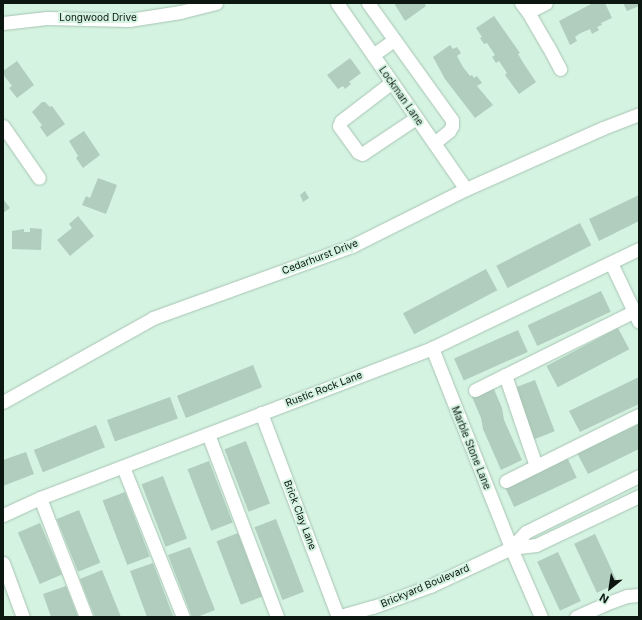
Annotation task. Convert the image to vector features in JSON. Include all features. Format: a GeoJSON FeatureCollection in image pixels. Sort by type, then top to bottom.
{"type":"FeatureCollection","features":[{"type":"Feature","properties":{"kind":"street","name":"Longwood Drive"},"geometry":{"type":"LineString","coordinates":[[3,23],[47,18],[129,20],[180,12],[216,3]]}},
{"type":"Feature","properties":{"kind":"street","name":"Lockman Lane"},"geometry":{"type":"LineString","coordinates":[[337,3],[466,189]]}},
{"type":"Feature","properties":{"kind":"street"},"geometry":{"type":"LineString","coordinates":[[368,3],[452,120],[452,126],[449,131],[434,143]]}},
{"type":"Feature","properties":{"kind":"street"},"geometry":{"type":"LineString","coordinates":[[546,3],[524,7],[560,69]]}},
{"type":"Feature","properties":{"kind":"street"},"geometry":{"type":"LineString","coordinates":[[373,54],[394,40]]}},
{"type":"Feature","properties":{"kind":"street"},"geometry":{"type":"LineString","coordinates":[[392,82],[341,121],[339,126],[358,152],[362,154],[416,118]]}},
{"type":"Feature","properties":{"kind":"street","name":"Cedarhurst Drive"},"geometry":{"type":"LineString","coordinates":[[3,402],[153,318],[352,246],[466,189],[596,131],[639,114]]}},
{"type":"Feature","properties":{"kind":"street"},"geometry":{"type":"LineString","coordinates":[[3,126],[39,178]]}},
{"type":"Feature","properties":{"kind":"street","name":"Rustic Rock Lane"},"geometry":{"type":"LineString","coordinates":[[3,515],[40,498],[432,348],[639,249]]}},
{"type":"Feature","properties":{"kind":"street"},"geometry":{"type":"LineString","coordinates":[[475,390],[637,314],[611,263]]}},
{"type":"Feature","properties":{"kind":"street","name":"Marble Stone Lane"},"geometry":{"type":"LineString","coordinates":[[432,348],[511,548],[541,617]]}},
{"type":"Feature","properties":{"kind":"street"},"geometry":{"type":"LineString","coordinates":[[505,375],[536,466]]}},
{"type":"Feature","properties":{"kind":"street","name":"Brick Clay Lane"},"geometry":{"type":"LineString","coordinates":[[261,413],[337,617]]}},
{"type":"Feature","properties":{"kind":"street"},"geometry":{"type":"LineString","coordinates":[[506,481],[639,414]]}},
{"type":"Feature","properties":{"kind":"street"},"geometry":{"type":"LineString","coordinates":[[208,434],[277,617]]}},
{"type":"Feature","properties":{"kind":"street"},"geometry":{"type":"LineString","coordinates":[[123,467],[183,617]]}},
{"type":"Feature","properties":{"kind":"street","name":"Brickyard Boulevard"},"geometry":{"type":"LineString","coordinates":[[511,548],[526,532],[639,476]]}},
{"type":"Feature","properties":{"kind":"street","name":"Brickyard Boulevard"},"geometry":{"type":"LineString","coordinates":[[337,617],[373,607],[430,586],[511,548],[536,545],[639,496]]}},
{"type":"Feature","properties":{"kind":"street"},"geometry":{"type":"LineString","coordinates":[[40,498],[86,617]]}},
{"type":"Feature","properties":{"kind":"street"},"geometry":{"type":"LineString","coordinates":[[3,563],[23,617]]}},
{"type":"Feature","properties":{"kind":"street"},"geometry":{"type":"LineString","coordinates":[[576,617],[627,596],[639,595]]}},
{"type":"Feature","properties":{"kind":"building"},"geometry":{"type":"Polygon","coordinates":[[[394,3],[424,3],[426,6],[405,21],[394,3]]]}},
{"type":"Feature","properties":{"kind":"building"},"geometry":{"type":"Polygon","coordinates":[[[593,3],[605,3],[612,18],[601,23],[602,25],[597,27],[599,30],[592,34],[590,29],[579,34],[575,37],[577,41],[570,45],[559,21],[593,3]]]}},
{"type":"Feature","properties":{"kind":"building"},"geometry":{"type":"Polygon","coordinates":[[[623,3],[639,3],[639,6],[627,11],[623,3]]]}},
{"type":"Feature","properties":{"kind":"building"},"geometry":{"type":"Polygon","coordinates":[[[494,16],[520,53],[518,54],[536,82],[519,94],[505,75],[507,73],[499,61],[496,63],[492,57],[495,55],[487,43],[484,44],[480,38],[482,37],[476,28],[494,16]]]}},
{"type":"Feature","properties":{"kind":"building"},"geometry":{"type":"Polygon","coordinates":[[[450,45],[453,49],[457,47],[461,53],[457,56],[463,67],[470,76],[472,75],[474,78],[477,76],[482,83],[477,86],[493,105],[475,118],[445,79],[433,57],[450,45]]]}},
{"type":"Feature","properties":{"kind":"building"},"geometry":{"type":"Polygon","coordinates":[[[350,58],[361,73],[349,82],[351,84],[345,89],[343,86],[338,89],[327,75],[350,58]]]}},
{"type":"Feature","properties":{"kind":"building"},"geometry":{"type":"Polygon","coordinates":[[[17,61],[34,85],[17,98],[9,88],[12,86],[5,77],[3,71],[17,61]]]}},
{"type":"Feature","properties":{"kind":"building"},"geometry":{"type":"Polygon","coordinates":[[[42,102],[45,102],[50,107],[52,106],[65,124],[47,137],[40,127],[42,125],[32,112],[42,102]]]}},
{"type":"Feature","properties":{"kind":"building"},"geometry":{"type":"Polygon","coordinates":[[[84,131],[100,155],[83,168],[76,158],[78,156],[69,141],[84,131]]]}},
{"type":"Feature","properties":{"kind":"building"},"geometry":{"type":"Polygon","coordinates":[[[98,178],[117,185],[106,214],[82,205],[86,196],[90,198],[98,178]]]}},
{"type":"Feature","properties":{"kind":"building"},"geometry":{"type":"Polygon","coordinates":[[[305,191],[309,198],[303,202],[300,195],[305,191]]]}},
{"type":"Feature","properties":{"kind":"building"},"geometry":{"type":"Polygon","coordinates":[[[639,195],[639,221],[599,241],[589,219],[639,195]]]}},
{"type":"Feature","properties":{"kind":"building"},"geometry":{"type":"Polygon","coordinates":[[[3,199],[10,208],[3,213],[3,199]]]}},
{"type":"Feature","properties":{"kind":"building"},"geometry":{"type":"Polygon","coordinates":[[[78,216],[94,236],[70,256],[57,240],[72,228],[69,224],[78,216]]]}},
{"type":"Feature","properties":{"kind":"building"},"geometry":{"type":"Polygon","coordinates":[[[580,223],[591,245],[508,288],[496,266],[580,223]]]}},
{"type":"Feature","properties":{"kind":"building"},"geometry":{"type":"Polygon","coordinates":[[[30,228],[42,229],[41,250],[12,249],[12,231],[24,229],[24,232],[30,232],[30,228]]]}},
{"type":"Feature","properties":{"kind":"building"},"geometry":{"type":"Polygon","coordinates":[[[486,269],[497,290],[414,334],[403,313],[486,269]]]}},
{"type":"Feature","properties":{"kind":"building"},"geometry":{"type":"Polygon","coordinates":[[[601,291],[611,312],[537,346],[528,325],[601,291]]]}},
{"type":"Feature","properties":{"kind":"building"},"geometry":{"type":"Polygon","coordinates":[[[618,328],[629,349],[558,387],[546,366],[618,328]]]}},
{"type":"Feature","properties":{"kind":"building"},"geometry":{"type":"Polygon","coordinates":[[[518,330],[528,352],[464,380],[454,358],[518,330]]]}},
{"type":"Feature","properties":{"kind":"building"},"geometry":{"type":"Polygon","coordinates":[[[253,365],[262,387],[186,418],[177,396],[253,365]]]}},
{"type":"Feature","properties":{"kind":"building"},"geometry":{"type":"Polygon","coordinates":[[[639,377],[639,404],[580,432],[569,411],[639,377]]]}},
{"type":"Feature","properties":{"kind":"building"},"geometry":{"type":"Polygon","coordinates":[[[535,380],[555,431],[532,440],[513,389],[535,380]]]}},
{"type":"Feature","properties":{"kind":"building"},"geometry":{"type":"Polygon","coordinates":[[[493,387],[502,408],[504,420],[522,460],[501,470],[483,429],[481,418],[472,397],[493,387]]]}},
{"type":"Feature","properties":{"kind":"building"},"geometry":{"type":"Polygon","coordinates":[[[170,397],[178,419],[115,442],[107,420],[170,397]]]}},
{"type":"Feature","properties":{"kind":"building"},"geometry":{"type":"Polygon","coordinates":[[[639,424],[639,449],[588,474],[577,453],[639,424]]]}},
{"type":"Feature","properties":{"kind":"building"},"geometry":{"type":"Polygon","coordinates":[[[96,425],[105,447],[43,472],[34,450],[96,425]]]}},
{"type":"Feature","properties":{"kind":"building"},"geometry":{"type":"Polygon","coordinates":[[[246,441],[270,504],[249,512],[225,449],[246,441]]]}},
{"type":"Feature","properties":{"kind":"building"},"geometry":{"type":"Polygon","coordinates":[[[26,452],[34,474],[3,486],[3,460],[26,452]]]}},
{"type":"Feature","properties":{"kind":"building"},"geometry":{"type":"Polygon","coordinates":[[[567,457],[577,478],[514,507],[504,486],[567,457]]]}},
{"type":"Feature","properties":{"kind":"building"},"geometry":{"type":"Polygon","coordinates":[[[209,461],[233,523],[211,531],[188,469],[209,461]]]}},
{"type":"Feature","properties":{"kind":"building"},"geometry":{"type":"Polygon","coordinates":[[[163,476],[187,539],[166,547],[142,484],[163,476]]]}},
{"type":"Feature","properties":{"kind":"building"},"geometry":{"type":"Polygon","coordinates":[[[125,492],[150,556],[127,565],[103,501],[125,492]]]}},
{"type":"Feature","properties":{"kind":"building"},"geometry":{"type":"Polygon","coordinates":[[[79,510],[100,563],[78,572],[57,519],[79,510]]]}},
{"type":"Feature","properties":{"kind":"building"},"geometry":{"type":"Polygon","coordinates":[[[276,519],[304,592],[282,600],[255,527],[276,519]]]}},
{"type":"Feature","properties":{"kind":"building"},"geometry":{"type":"Polygon","coordinates":[[[40,523],[62,575],[40,584],[18,532],[40,523]]]}},
{"type":"Feature","properties":{"kind":"building"},"geometry":{"type":"Polygon","coordinates":[[[238,533],[262,596],[241,605],[217,541],[238,533]]]}},
{"type":"Feature","properties":{"kind":"building"},"geometry":{"type":"Polygon","coordinates":[[[595,534],[618,583],[597,593],[574,544],[595,534]]]}},
{"type":"Feature","properties":{"kind":"building"},"geometry":{"type":"Polygon","coordinates":[[[190,547],[215,610],[197,617],[192,617],[168,555],[190,547]]]}},
{"type":"Feature","properties":{"kind":"building"},"geometry":{"type":"Polygon","coordinates":[[[558,552],[581,601],[560,611],[537,562],[558,552]]]}},
{"type":"Feature","properties":{"kind":"building"},"geometry":{"type":"Polygon","coordinates":[[[153,563],[173,616],[171,617],[147,617],[130,571],[153,563]]]}},
{"type":"Feature","properties":{"kind":"building"},"geometry":{"type":"Polygon","coordinates":[[[102,570],[121,617],[95,617],[88,600],[80,579],[102,570]]]}},
{"type":"Feature","properties":{"kind":"building"},"geometry":{"type":"Polygon","coordinates":[[[66,586],[78,617],[51,617],[43,594],[66,586]]]}}]}
